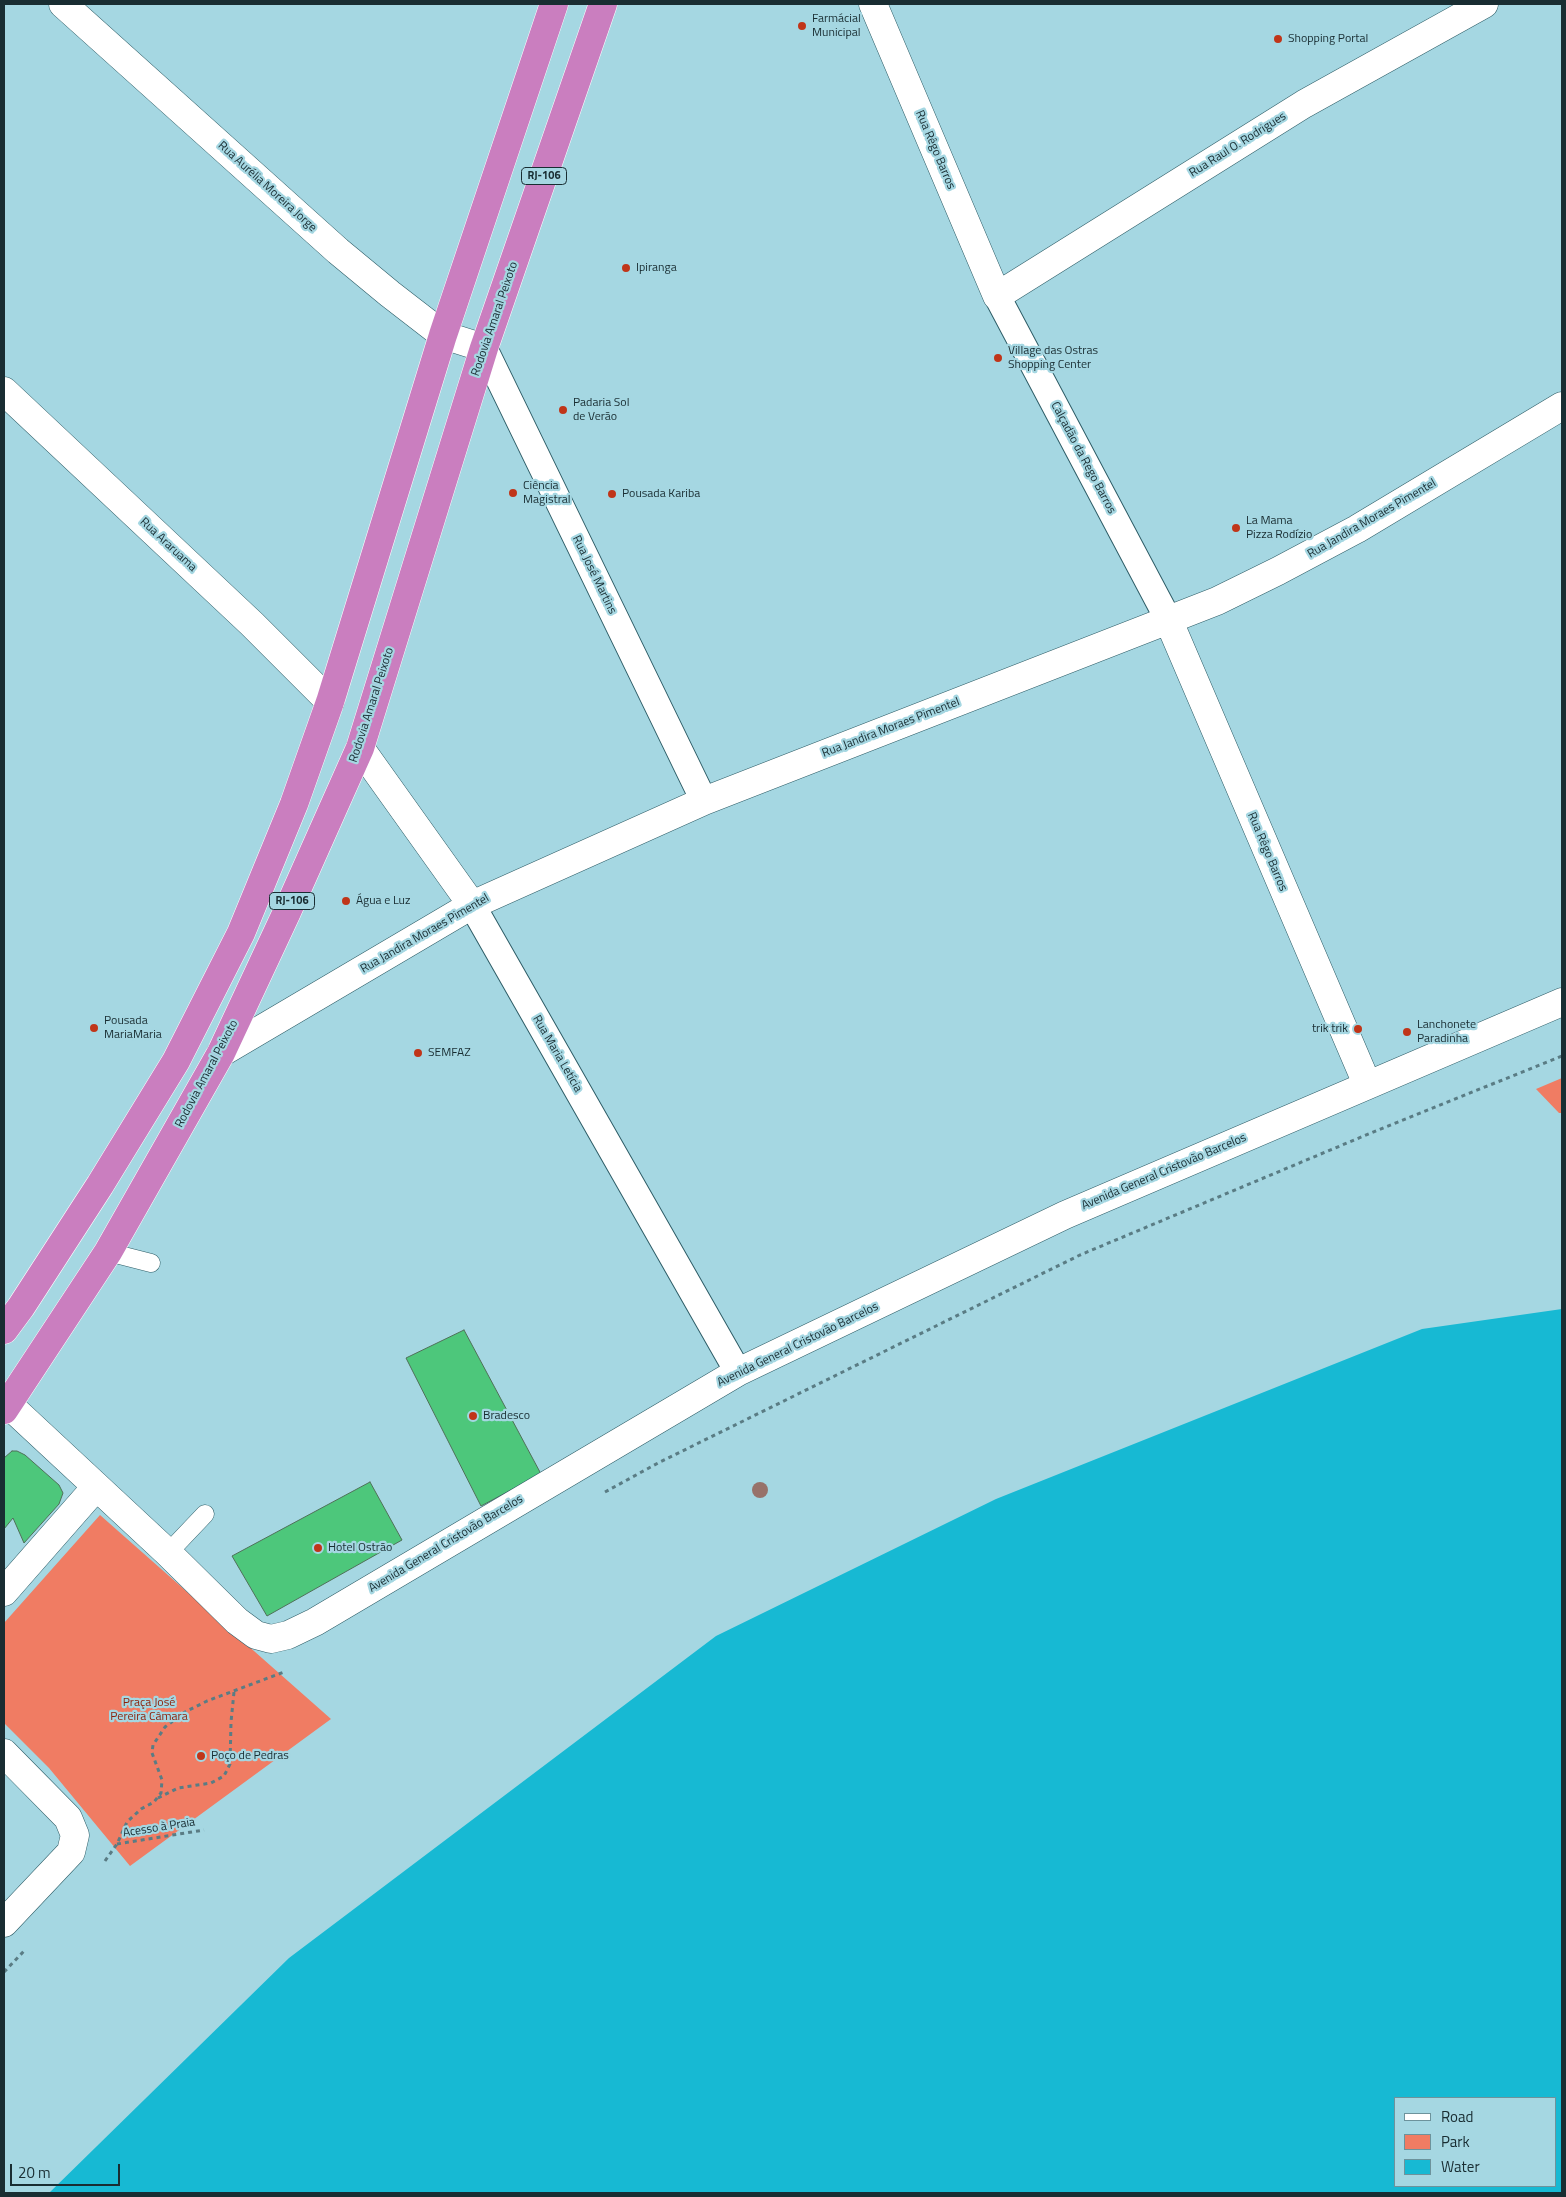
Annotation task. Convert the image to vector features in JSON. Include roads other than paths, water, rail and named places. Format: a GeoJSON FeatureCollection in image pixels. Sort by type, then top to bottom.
{"type":"FeatureCollection","features":[{"type":"Feature","properties":{"kind":"highway","name":"RJ-106"},"geometry":{"type":"LineString","coordinates":[[4,1330],[95,1193],[176,1062],[241,933],[294,804],[330,702],[443,335],[554,4]]}},
{"type":"Feature","properties":{"kind":"highway","name":"Rodovia Amaral Peixoto"},"geometry":{"type":"LineString","coordinates":[[6,1408],[108,1252],[221,1053],[286,914],[360,748],[484,348],[603,4]]}},
{"type":"Feature","properties":{"kind":"street","name":"Rua Aurélia Moreira Jorge"},"geometry":{"type":"LineString","coordinates":[[64,4],[338,251],[443,335],[484,348]]}},
{"type":"Feature","properties":{"kind":"street","name":"Rua Rêgo Barros"},"geometry":{"type":"LineString","coordinates":[[873,4],[997,296]]}},
{"type":"Feature","properties":{"kind":"street","name":"Rua Raul O. Rodrigues"},"geometry":{"type":"LineString","coordinates":[[997,296],[1304,104],[1484,4]]}},
{"type":"Feature","properties":{"kind":"street","name":"Calçadão da Rego Barros"},"geometry":{"type":"LineString","coordinates":[[997,296],[1168,619]]}},
{"type":"Feature","properties":{"kind":"street","name":"Rua José Martins"},"geometry":{"type":"LineString","coordinates":[[484,348],[704,801]]}},
{"type":"Feature","properties":{"kind":"street","name":"Rua Araruama"},"geometry":{"type":"LineString","coordinates":[[4,391],[252,624],[330,702]]}},
{"type":"Feature","properties":{"kind":"street","name":"Rua Jandira Moraes Pimentel"},"geometry":{"type":"LineString","coordinates":[[221,1053],[472,905],[704,801],[1217,601],[1357,529],[1562,406]]}},
{"type":"Feature","properties":{"kind":"street","name":"Rua Rêgo Barros"},"geometry":{"type":"LineString","coordinates":[[1168,619],[1366,1084]]}},
{"type":"Feature","properties":{"kind":"street","name":"Rua Maria Letícia"},"geometry":{"type":"LineString","coordinates":[[360,748],[472,905],[738,1372]]}},
{"type":"Feature","properties":{"kind":"street","name":"Avenida General Cristovão Barcelos"},"geometry":{"type":"LineString","coordinates":[[6,1408],[168,1553],[237,1621],[256,1635],[271,1639],[288,1635],[315,1622],[738,1372],[1065,1215],[1366,1084],[1562,1002]]}},
{"type":"Feature","properties":{"kind":"street"},"geometry":{"type":"LineString","coordinates":[[4,1592],[96,1487]]}},
{"type":"Feature","properties":{"kind":"street"},"geometry":{"type":"LineString","coordinates":[[4,1754],[68,1818],[75,1835],[71,1852],[4,1923]]}},
{"type":"Feature","properties":{"kind":"lane"},"geometry":{"type":"LineString","coordinates":[[108,1252],[152,1263]]}},
{"type":"Feature","properties":{"kind":"lane"},"geometry":{"type":"LineString","coordinates":[[168,1553],[205,1514]]}},
{"type":"Feature","properties":{"kind":"water"},"geometry":{"type":"Polygon","coordinates":[[[1562,1309],[1562,2193],[49,2193],[289,1958],[716,1636],[996,1499],[1422,1329],[1562,1309]]]}},
{"type":"Feature","properties":{"kind":"place","name":"Farmácial Municipal"},"geometry":{"type":"Point","coordinates":[802,26]}},
{"type":"Feature","properties":{"kind":"place","name":"Shopping Portal"},"geometry":{"type":"Point","coordinates":[1278,39]}},
{"type":"Feature","properties":{"kind":"place","name":"Ipiranga"},"geometry":{"type":"Point","coordinates":[626,268]}},
{"type":"Feature","properties":{"kind":"place","name":"Village das Ostras Shopping Center"},"geometry":{"type":"Point","coordinates":[998,358]}},
{"type":"Feature","properties":{"kind":"place","name":"Padaria Sol de Verão"},"geometry":{"type":"Point","coordinates":[563,410]}},
{"type":"Feature","properties":{"kind":"place","name":"Ciência Magistral"},"geometry":{"type":"Point","coordinates":[513,493]}},
{"type":"Feature","properties":{"kind":"place","name":"Pousada Kariba"},"geometry":{"type":"Point","coordinates":[612,494]}},
{"type":"Feature","properties":{"kind":"place","name":"La Mama Pizza Rodízio"},"geometry":{"type":"Point","coordinates":[1236,528]}},
{"type":"Feature","properties":{"kind":"place","name":"Água e Luz"},"geometry":{"type":"Point","coordinates":[346,901]}},
{"type":"Feature","properties":{"kind":"place","name":"Pousada MariaMaria"},"geometry":{"type":"Point","coordinates":[94,1028]}},
{"type":"Feature","properties":{"kind":"place","name":"trik trik"},"geometry":{"type":"Point","coordinates":[1358,1029]}},
{"type":"Feature","properties":{"kind":"place","name":"Lanchonete Paradinha"},"geometry":{"type":"Point","coordinates":[1407,1032]}},
{"type":"Feature","properties":{"kind":"place","name":"SEMFAZ"},"geometry":{"type":"Point","coordinates":[418,1053]}},
{"type":"Feature","properties":{"kind":"place","name":"Bradesco"},"geometry":{"type":"Point","coordinates":[473,1416]}},
{"type":"Feature","properties":{"kind":"place","name":"Hotel Ostrão"},"geometry":{"type":"Point","coordinates":[318,1548]}},
{"type":"Feature","properties":{"kind":"place","name":"Poço de Pedras"},"geometry":{"type":"Point","coordinates":[201,1756]}},
{"type":"Feature","properties":{"kind":"park label","name":"Praça José Pereira Câmara"},"geometry":{"type":"Point","coordinates":[149,1710]}}]}
